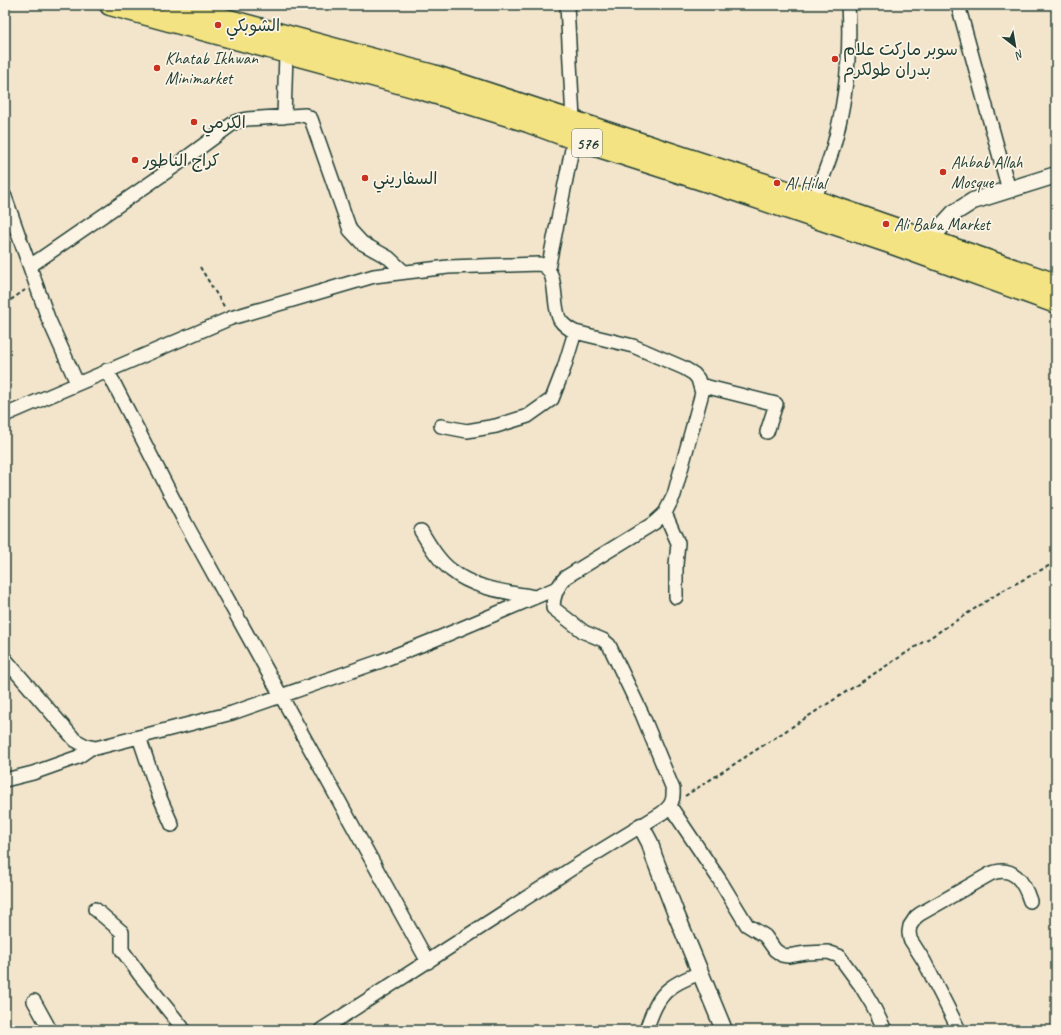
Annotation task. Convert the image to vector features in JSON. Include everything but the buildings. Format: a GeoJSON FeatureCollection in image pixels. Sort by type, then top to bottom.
{"type":"FeatureCollection","features":[{"type":"Feature","properties":{"kind":"main road","name":"576"},"geometry":{"type":"LineString","coordinates":[[110,5],[417,88],[528,122],[574,130],[814,200],[1056,284]]}},
{"type":"Feature","properties":{"kind":"main road","name":"576"},"geometry":{"type":"LineString","coordinates":[[173,5],[433,75],[733,190],[890,243],[1056,302]]}},
{"type":"Feature","properties":{"kind":"street"},"geometry":{"type":"LineString","coordinates":[[548,269],[574,130],[567,5]]}},
{"type":"Feature","properties":{"kind":"street"},"geometry":{"type":"LineString","coordinates":[[814,200],[833,146],[844,98],[848,52],[848,5]]}},
{"type":"Feature","properties":{"kind":"street"},"geometry":{"type":"LineString","coordinates":[[958,5],[1009,190]]}},
{"type":"Feature","properties":{"kind":"street"},"geometry":{"type":"LineString","coordinates":[[284,117],[286,53]]}},
{"type":"Feature","properties":{"kind":"street"},"geometry":{"type":"LineString","coordinates":[[30,266],[175,166],[235,122],[247,119],[306,115],[311,119],[350,230],[362,243],[389,258],[404,272]]}},
{"type":"Feature","properties":{"kind":"street"},"geometry":{"type":"LineString","coordinates":[[929,240],[944,222],[963,206],[983,197],[1056,175]]}},
{"type":"Feature","properties":{"kind":"street"},"geometry":{"type":"LineString","coordinates":[[5,197],[48,318],[77,383]]}},
{"type":"Feature","properties":{"kind":"street"},"geometry":{"type":"LineString","coordinates":[[5,415],[230,318],[374,276],[448,267],[539,264],[544,265],[552,276],[559,319],[568,329],[633,346],[684,368],[694,374],[700,385],[702,393],[674,495],[665,513],[654,523],[566,577],[556,588],[381,661],[232,713],[102,747],[91,748],[75,740],[5,659]]}},
{"type":"Feature","properties":{"kind":"street"},"geometry":{"type":"LineString","coordinates":[[441,426],[467,431],[496,426],[528,416],[552,399],[564,368],[575,332]]}},
{"type":"Feature","properties":{"kind":"street"},"geometry":{"type":"LineString","coordinates":[[107,370],[186,522],[428,962]]}},
{"type":"Feature","properties":{"kind":"street"},"geometry":{"type":"LineString","coordinates":[[700,385],[776,404],[767,432]]}},
{"type":"Feature","properties":{"kind":"street"},"geometry":{"type":"LineString","coordinates":[[665,513],[678,543],[676,597]]}},
{"type":"Feature","properties":{"kind":"street"},"geometry":{"type":"LineString","coordinates":[[421,530],[437,555],[451,570],[464,578],[471,582],[497,590],[535,597]]}},
{"type":"Feature","properties":{"kind":"street"},"geometry":{"type":"LineString","coordinates":[[321,1030],[582,862],[662,813],[670,806],[674,796],[673,789],[642,714],[609,645],[603,640],[584,632],[553,608],[556,588]]}},
{"type":"Feature","properties":{"kind":"street"},"geometry":{"type":"LineString","coordinates":[[139,737],[158,793],[172,825]]}},
{"type":"Feature","properties":{"kind":"street"},"geometry":{"type":"LineString","coordinates":[[5,780],[33,773],[78,757],[91,748]]}},
{"type":"Feature","properties":{"kind":"street"},"geometry":{"type":"LineString","coordinates":[[670,806],[719,879],[747,925],[765,936],[775,950],[782,955],[788,956],[828,952],[839,956],[861,986],[885,1030]]}},
{"type":"Feature","properties":{"kind":"street"},"geometry":{"type":"LineString","coordinates":[[641,826],[650,843],[669,896],[724,1030]]}},
{"type":"Feature","properties":{"kind":"street"},"geometry":{"type":"LineString","coordinates":[[959,1030],[924,961],[910,939],[909,929],[911,923],[920,914],[990,874],[997,872],[1009,872],[1016,876],[1023,885],[1030,901]]}},
{"type":"Feature","properties":{"kind":"street"},"geometry":{"type":"LineString","coordinates":[[96,909],[122,932],[122,950],[182,1027],[182,1030]]}},
{"type":"Feature","properties":{"kind":"street"},"geometry":{"type":"LineString","coordinates":[[646,1030],[651,1016],[668,989],[681,981],[700,973]]}},
{"type":"Feature","properties":{"kind":"street"},"geometry":{"type":"LineString","coordinates":[[34,1001],[50,1030]]}},
{"type":"Feature","properties":{"kind":"path"},"geometry":{"type":"LineString","coordinates":[[200,267],[230,318]]}},
{"type":"Feature","properties":{"kind":"path"},"geometry":{"type":"LineString","coordinates":[[5,304],[36,283]]}},
{"type":"Feature","properties":{"kind":"path"},"geometry":{"type":"LineString","coordinates":[[670,806],[1002,591],[1056,562]]}},
{"type":"Feature","properties":{"kind":"place","name":"الشوبكي"},"geometry":{"type":"Point","coordinates":[218,25]}},
{"type":"Feature","properties":{"kind":"place","name":"سوبر ماركت علام بدران طولكرم"},"geometry":{"type":"Point","coordinates":[835,59]}},
{"type":"Feature","properties":{"kind":"place","name":"Khatab Ikhwan Minimarket"},"geometry":{"type":"Point","coordinates":[157,68]}},
{"type":"Feature","properties":{"kind":"place","name":"الكرمي"},"geometry":{"type":"Point","coordinates":[194,122]}},
{"type":"Feature","properties":{"kind":"place","name":"كراج الناطور"},"geometry":{"type":"Point","coordinates":[135,160]}},
{"type":"Feature","properties":{"kind":"place","name":"Ahbab Allah Mosque"},"geometry":{"type":"Point","coordinates":[943,172]}},
{"type":"Feature","properties":{"kind":"place","name":"السفاريني"},"geometry":{"type":"Point","coordinates":[365,178]}},
{"type":"Feature","properties":{"kind":"place","name":"Al Hilal"},"geometry":{"type":"Point","coordinates":[777,183]}},
{"type":"Feature","properties":{"kind":"place","name":"Ali Baba Market"},"geometry":{"type":"Point","coordinates":[886,224]}}]}
